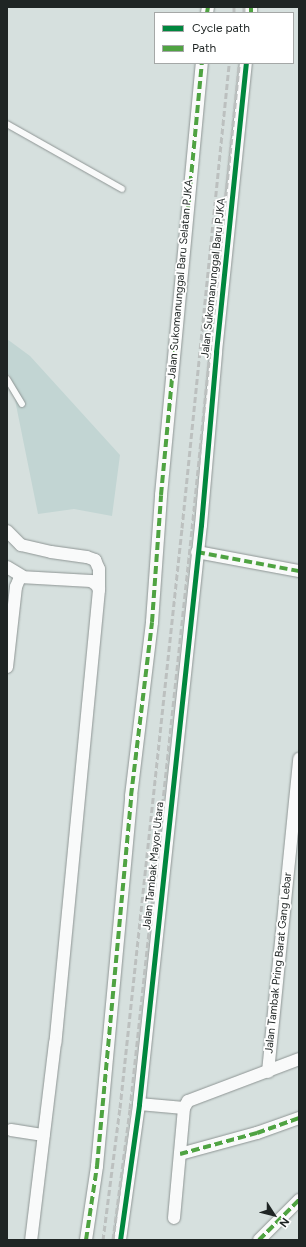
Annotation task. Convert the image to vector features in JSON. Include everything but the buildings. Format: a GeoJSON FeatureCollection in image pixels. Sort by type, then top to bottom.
{"type":"FeatureCollection","features":[{"type":"Feature","properties":{"kind":"street","name":"Jalan Sukomanunggal Baru Selatan PJKA"},"geometry":{"type":"LineString","coordinates":[[86,1240],[98,1159],[131,796],[152,622],[161,497],[202,64]]}},
{"type":"Feature","properties":{"kind":"street","name":"Jalan Sukomanunggal Baru PJKA"},"geometry":{"type":"LineString","coordinates":[[204,494],[216,352],[246,64]]}},
{"type":"Feature","properties":{"kind":"street","name":"Jalan Tambak Mayor Utara"},"geometry":{"type":"LineString","coordinates":[[120,1240],[139,1104],[204,494]]}},
{"type":"Feature","properties":{"kind":"street"},"geometry":{"type":"LineString","coordinates":[[7,531],[21,545],[51,552],[87,557],[94,560],[99,569],[99,590],[55,1035],[32,1240]]}},
{"type":"Feature","properties":{"kind":"street"},"geometry":{"type":"LineString","coordinates":[[197,552],[299,571]]}},
{"type":"Feature","properties":{"kind":"street"},"geometry":{"type":"LineString","coordinates":[[7,566],[22,576],[58,580],[91,581],[97,585],[99,590]]}},
{"type":"Feature","properties":{"kind":"street"},"geometry":{"type":"LineString","coordinates":[[7,667],[16,587],[18,579],[22,576]]}},
{"type":"Feature","properties":{"kind":"street","name":"Jalan Tambak Pring Barat Gang Lebar"},"geometry":{"type":"LineString","coordinates":[[268,1072],[299,759]]}},
{"type":"Feature","properties":{"kind":"street"},"geometry":{"type":"LineString","coordinates":[[174,1218],[184,1108],[188,1100],[268,1072],[299,1059]]}},
{"type":"Feature","properties":{"kind":"street"},"geometry":{"type":"LineString","coordinates":[[139,1104],[184,1108]]}},
{"type":"Feature","properties":{"kind":"street"},"geometry":{"type":"LineString","coordinates":[[180,1154],[257,1133],[299,1118]]}},
{"type":"Feature","properties":{"kind":"street"},"geometry":{"type":"LineString","coordinates":[[11,1130],[44,1135]]}},
{"type":"Feature","properties":{"kind":"street"},"geometry":{"type":"LineString","coordinates":[[260,1240],[299,1200]]}},
{"type":"Feature","properties":{"kind":"lane"},"geometry":{"type":"LineString","coordinates":[[7,124],[122,189]]}},
{"type":"Feature","properties":{"kind":"lane"},"geometry":{"type":"LineString","coordinates":[[7,379],[22,404]]}},
{"type":"Feature","properties":{"kind":"shaded area"},"geometry":{"type":"Polygon","coordinates":[[[7,339],[30,356],[120,455],[112,516],[74,509],[38,514],[10,375],[7,374],[7,339]]]}},
{"type":"Feature","properties":{"kind":"railway"},"geometry":{"type":"LineString","coordinates":[[234,7],[234,12]]}},
{"type":"Feature","properties":{"kind":"railway"},"geometry":{"type":"LineString","coordinates":[[244,7],[244,12]]}},
{"type":"Feature","properties":{"kind":"railway"},"geometry":{"type":"LineString","coordinates":[[103,1240],[120,1108],[182,528],[229,64]]}},
{"type":"Feature","properties":{"kind":"railway"},"geometry":{"type":"LineString","coordinates":[[113,1240],[130,1109],[192,529],[239,64]]}},
{"type":"Feature","properties":{"kind":"marked path"},"geometry":{"type":"LineString","coordinates":[[207,12],[208,7]]}},
{"type":"Feature","properties":{"kind":"marked path"},"geometry":{"type":"LineString","coordinates":[[251,7],[251,12]]}},
{"type":"Feature","properties":{"kind":"marked path"},"geometry":{"type":"LineString","coordinates":[[86,1240],[97,1166],[131,796],[152,622],[161,495],[202,64]]}},
{"type":"Feature","properties":{"kind":"marked path"},"geometry":{"type":"LineString","coordinates":[[197,552],[299,571]]}},
{"type":"Feature","properties":{"kind":"marked path"},"geometry":{"type":"LineString","coordinates":[[180,1154],[257,1133],[299,1118]]}},
{"type":"Feature","properties":{"kind":"marked path"},"geometry":{"type":"LineString","coordinates":[[259,1240],[299,1200]]}},
{"type":"Feature","properties":{"kind":"cycle path"},"geometry":{"type":"LineString","coordinates":[[120,1240],[139,1104],[201,525],[216,352],[246,64]]}}]}
